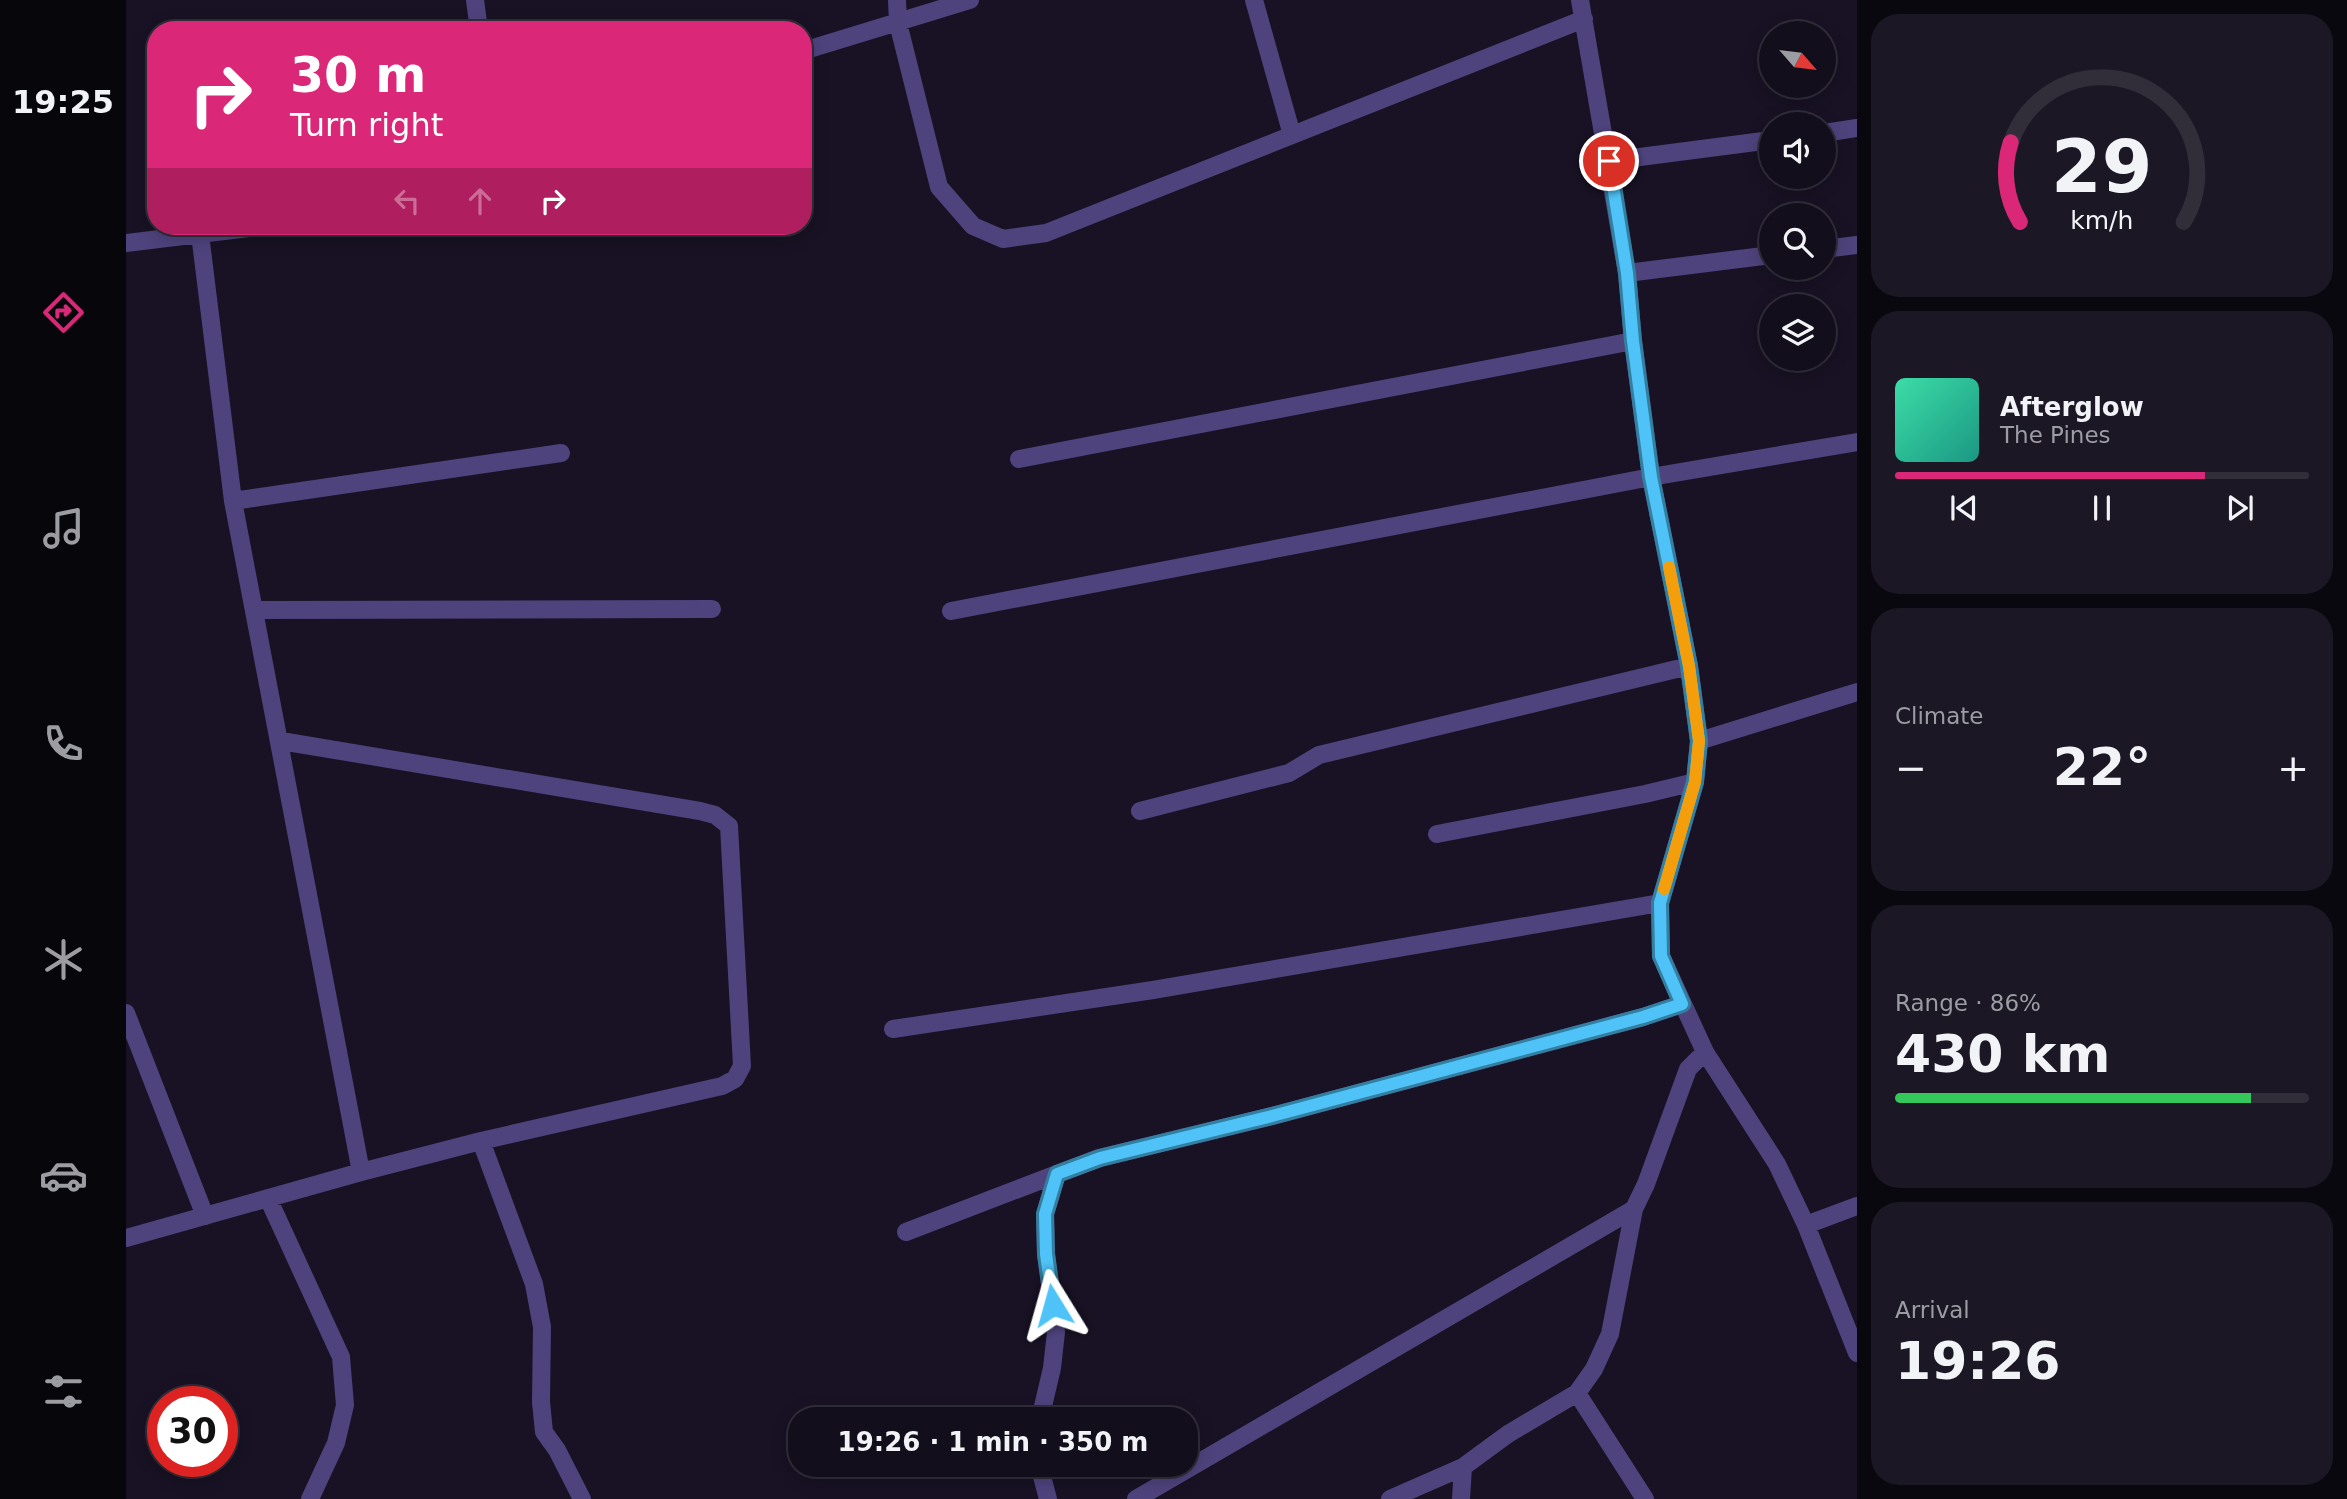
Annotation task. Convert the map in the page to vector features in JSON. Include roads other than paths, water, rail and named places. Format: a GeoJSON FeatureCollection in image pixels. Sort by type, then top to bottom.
{"type":"FeatureCollection","features":[{"type":"Feature","properties":{"kind":"street"},"geometry":{"type":"LineString","coordinates":[[475,0],[478,21]]}},
{"type":"Feature","properties":{"kind":"street"},"geometry":{"type":"LineString","coordinates":[[897,0],[898,23],[939,187],[973,226],[1003,239],[1046,233],[1584,19]]}},
{"type":"Feature","properties":{"kind":"street"},"geometry":{"type":"LineString","coordinates":[[812,48],[970,0]]}},
{"type":"Feature","properties":{"kind":"street"},"geometry":{"type":"LineString","coordinates":[[1254,0],[1292,135]]}},
{"type":"Feature","properties":{"kind":"street"},"geometry":{"type":"LineString","coordinates":[[1580,0],[1627,273],[1651,477],[1689,666],[1699,741],[1695,782],[1660,903],[1661,956],[1705,1052],[1777,1164],[1806,1224],[1857,1353]]}},
{"type":"Feature","properties":{"kind":"street"},"geometry":{"type":"LineString","coordinates":[[1836,131],[1857,128]]}},
{"type":"Feature","properties":{"kind":"street"},"geometry":{"type":"LineString","coordinates":[[1609,161],[1759,142]]}},
{"type":"Feature","properties":{"kind":"street"},"geometry":{"type":"LineString","coordinates":[[126,243],[192,235]]}},
{"type":"Feature","properties":{"kind":"street"},"geometry":{"type":"LineString","coordinates":[[200,235],[233,500],[361,1172]]}},
{"type":"Feature","properties":{"kind":"street"},"geometry":{"type":"LineString","coordinates":[[1836,248],[1857,245]]}},
{"type":"Feature","properties":{"kind":"street"},"geometry":{"type":"LineString","coordinates":[[1627,273],[1759,256]]}},
{"type":"Feature","properties":{"kind":"street"},"geometry":{"type":"LineString","coordinates":[[1019,459],[1633,341]]}},
{"type":"Feature","properties":{"kind":"street"},"geometry":{"type":"LineString","coordinates":[[950,611],[1651,477],[1857,442]]}},
{"type":"Feature","properties":{"kind":"street"},"geometry":{"type":"LineString","coordinates":[[233,500],[561,453]]}},
{"type":"Feature","properties":{"kind":"street"},"geometry":{"type":"LineString","coordinates":[[254,610],[712,609]]}},
{"type":"Feature","properties":{"kind":"street"},"geometry":{"type":"LineString","coordinates":[[1140,811],[1289,773],[1319,755],[1689,666]]}},
{"type":"Feature","properties":{"kind":"street"},"geometry":{"type":"LineString","coordinates":[[1699,741],[1857,692]]}},
{"type":"Feature","properties":{"kind":"street"},"geometry":{"type":"LineString","coordinates":[[126,1238],[481,1141],[722,1086],[735,1079],[742,1066],[729,826],[715,815],[281,741]]}},
{"type":"Feature","properties":{"kind":"street"},"geometry":{"type":"LineString","coordinates":[[1437,834],[1695,782]]}},
{"type":"Feature","properties":{"kind":"street"},"geometry":{"type":"LineString","coordinates":[[893,1029],[1153,990],[1660,903]]}},
{"type":"Feature","properties":{"kind":"street"},"geometry":{"type":"LineString","coordinates":[[906,1232],[1100,1158],[1272,1116],[1629,1021],[1682,1004]]}},
{"type":"Feature","properties":{"kind":"street"},"geometry":{"type":"LineString","coordinates":[[126,1013],[205,1216]]}},
{"type":"Feature","properties":{"kind":"street"},"geometry":{"type":"LineString","coordinates":[[1390,1499],[1463,1467],[1508,1434],[1577,1393],[1594,1369],[1610,1334],[1634,1209],[1646,1184],[1688,1069],[1705,1052]]}},
{"type":"Feature","properties":{"kind":"street"},"geometry":{"type":"LineString","coordinates":[[481,1141],[534,1284],[542,1327],[541,1402],[544,1432],[557,1450],[582,1499]]}},
{"type":"Feature","properties":{"kind":"street"},"geometry":{"type":"LineString","coordinates":[[1043,1407],[1052,1368],[1056,1332],[1046,1254],[1045,1214],[1057,1174]]}},
{"type":"Feature","properties":{"kind":"street"},"geometry":{"type":"LineString","coordinates":[[268,1198],[341,1357],[345,1405],[335,1443],[310,1499]]}},
{"type":"Feature","properties":{"kind":"street"},"geometry":{"type":"LineString","coordinates":[[1806,1224],[1857,1206]]}},
{"type":"Feature","properties":{"kind":"street"},"geometry":{"type":"LineString","coordinates":[[1136,1499],[1634,1209]]}},
{"type":"Feature","properties":{"kind":"street"},"geometry":{"type":"LineString","coordinates":[[1577,1393],[1645,1499]]}},
{"type":"Feature","properties":{"kind":"street"},"geometry":{"type":"LineString","coordinates":[[1461,1499],[1463,1467]]}},
{"type":"Feature","properties":{"kind":"street"},"geometry":{"type":"LineString","coordinates":[[1042,1477],[1048,1499]]}}]}
